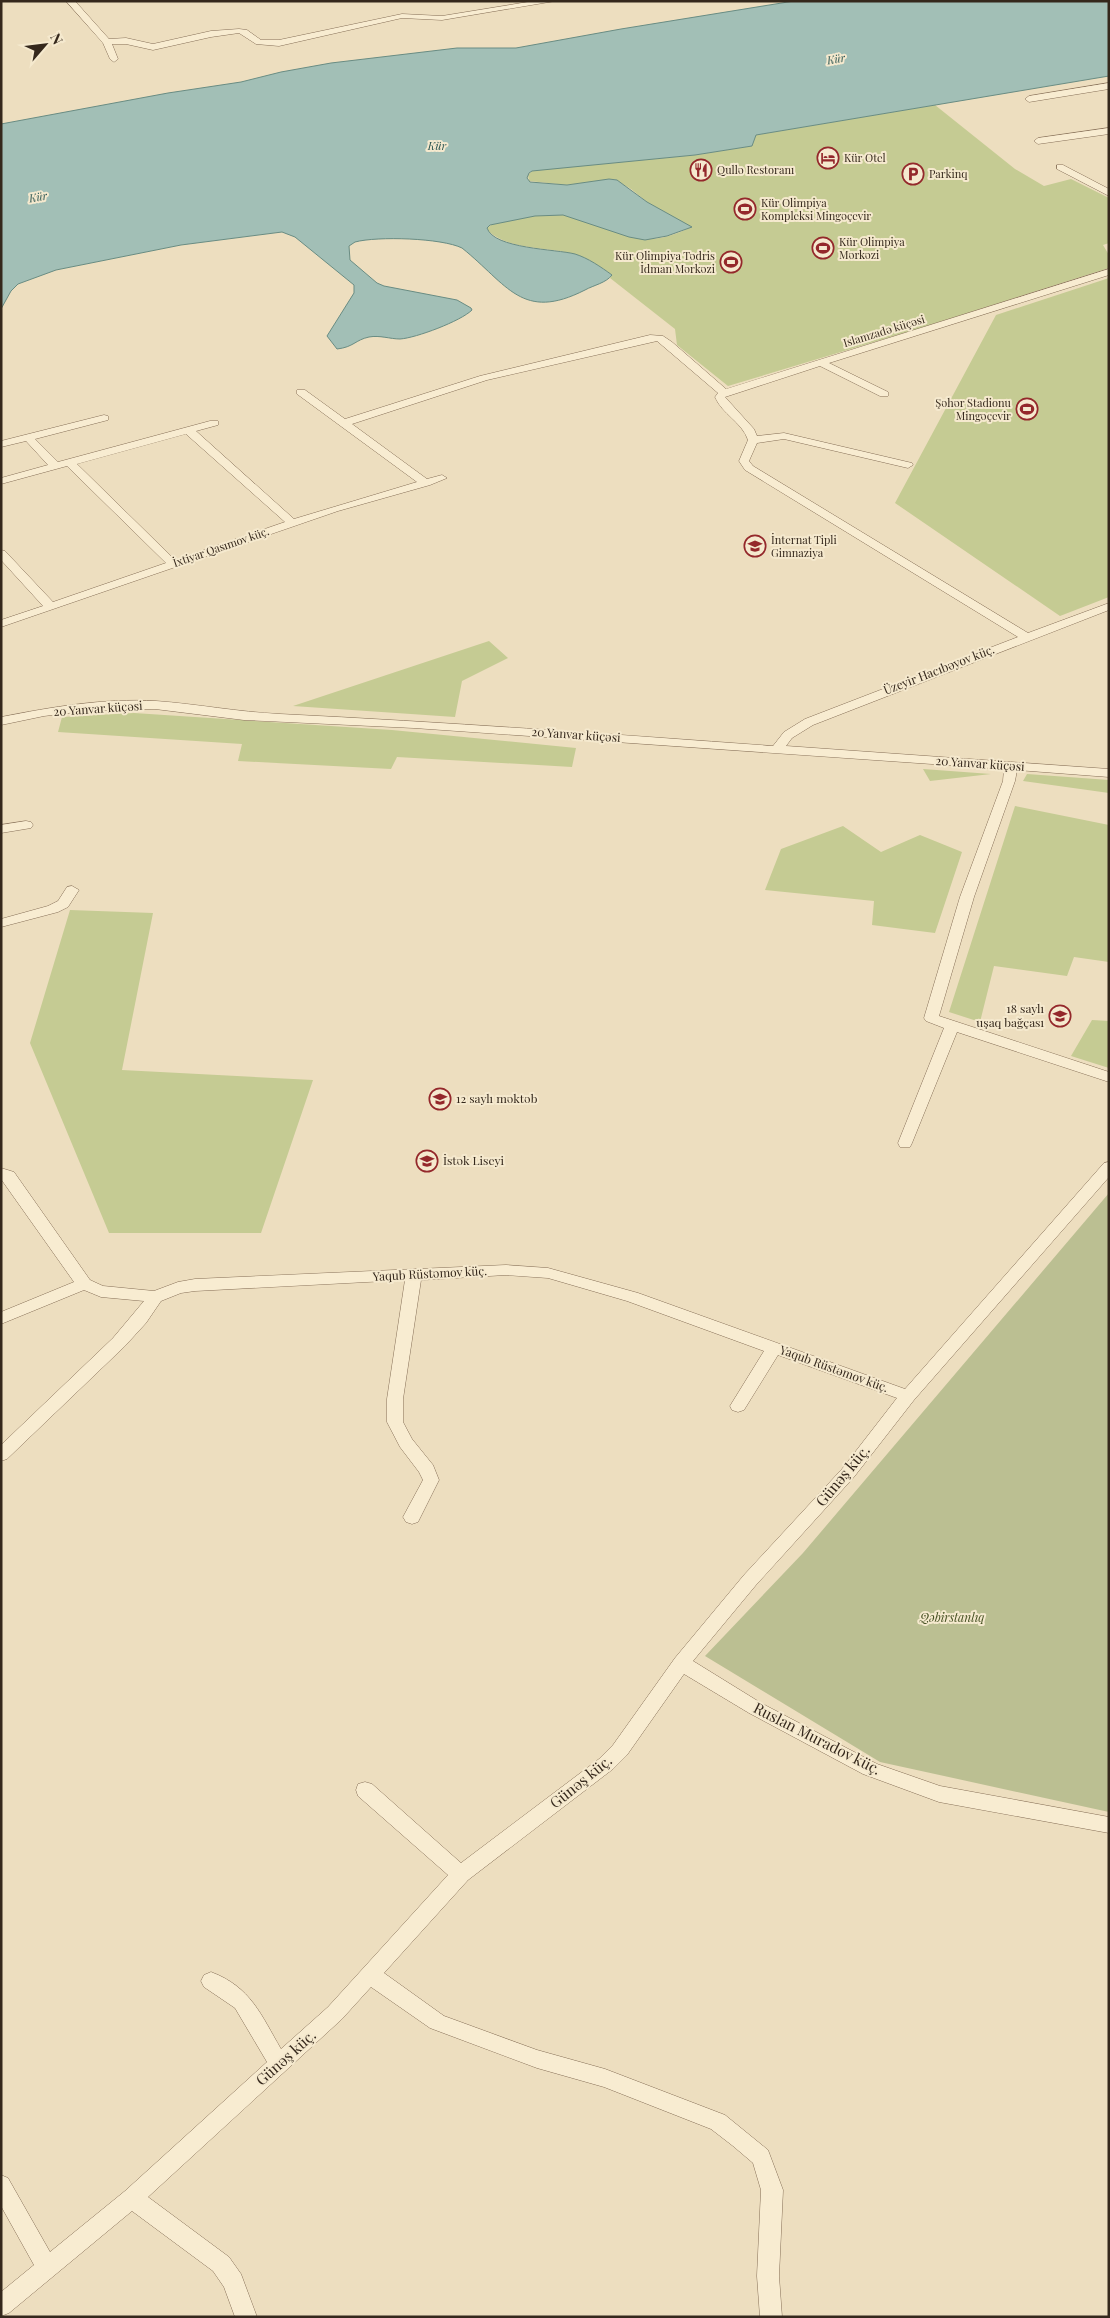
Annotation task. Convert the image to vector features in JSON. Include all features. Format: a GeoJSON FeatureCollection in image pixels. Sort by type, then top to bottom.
{"type":"FeatureCollection","features":[{"type":"Feature","properties":{"kind":"street"},"geometry":{"type":"LineString","coordinates":[[70,1],[107,42],[114,60]]}},
{"type":"Feature","properties":{"kind":"street"},"geometry":{"type":"LineString","coordinates":[[107,42],[126,41],[153,47],[211,34],[239,31],[259,42],[279,43],[402,16],[442,18],[551,1]]}},
{"type":"Feature","properties":{"kind":"street"},"geometry":{"type":"LineString","coordinates":[[1029,99],[1107,87]]}},
{"type":"Feature","properties":{"kind":"street"},"geometry":{"type":"LineString","coordinates":[[1038,141],[1109,131]]}},
{"type":"Feature","properties":{"kind":"street"},"geometry":{"type":"LineString","coordinates":[[1060,167],[1109,193]]}},
{"type":"Feature","properties":{"kind":"street","name":"Islamzadə küçəsi"},"geometry":{"type":"LineString","coordinates":[[724,393],[1109,272]]}},
{"type":"Feature","properties":{"kind":"street"},"geometry":{"type":"LineString","coordinates":[[344,423],[484,378],[650,338],[658,338],[668,344],[724,393],[720,397],[722,402],[750,431],[753,440],[744,462],[749,468],[1026,637]]}},
{"type":"Feature","properties":{"kind":"street"},"geometry":{"type":"LineString","coordinates":[[821,363],[884,394]]}},
{"type":"Feature","properties":{"kind":"street"},"geometry":{"type":"LineString","coordinates":[[301,392],[426,483]]}},
{"type":"Feature","properties":{"kind":"street"},"geometry":{"type":"LineString","coordinates":[[1,444],[104,418]]}},
{"type":"Feature","properties":{"kind":"street"},"geometry":{"type":"LineString","coordinates":[[1,481],[214,423]]}},
{"type":"Feature","properties":{"kind":"street"},"geometry":{"type":"LineString","coordinates":[[188,430],[292,523]]}},
{"type":"Feature","properties":{"kind":"street"},"geometry":{"type":"LineString","coordinates":[[753,440],[784,436],[908,465]]}},
{"type":"Feature","properties":{"kind":"street"},"geometry":{"type":"LineString","coordinates":[[28,437],[55,466]]}},
{"type":"Feature","properties":{"kind":"street"},"geometry":{"type":"LineString","coordinates":[[69,462],[172,564]]}},
{"type":"Feature","properties":{"kind":"street","name":"İxtiyar Qasımov küç."},"geometry":{"type":"LineString","coordinates":[[1,624],[292,523],[350,504],[442,478]]}},
{"type":"Feature","properties":{"kind":"street"},"geometry":{"type":"LineString","coordinates":[[1,554],[50,606]]}},
{"type":"Feature","properties":{"kind":"street","name":"Üzeyir Hacıbəyov küç."},"geometry":{"type":"LineString","coordinates":[[777,749],[788,735],[809,722],[1109,606]]}},
{"type":"Feature","properties":{"kind":"street","name":"20 Yanvar küçəsi"},"geometry":{"type":"LineString","coordinates":[[1,721],[44,712],[85,707],[156,706],[244,716],[414,724],[1109,773]]}},
{"type":"Feature","properties":{"kind":"street"},"geometry":{"type":"LineString","coordinates":[[1011,766],[1009,781],[967,897],[931,1018],[1109,1077]]}},
{"type":"Feature","properties":{"kind":"street"},"geometry":{"type":"LineString","coordinates":[[1,829],[26,825]]}},
{"type":"Feature","properties":{"kind":"street"},"geometry":{"type":"LineString","coordinates":[[1,923],[63,904],[72,890]]}},
{"type":"Feature","properties":{"kind":"street"},"geometry":{"type":"LineString","coordinates":[[905,1143],[952,1026]]}},
{"type":"Feature","properties":{"kind":"street","name":"Günəş küç."},"geometry":{"type":"LineString","coordinates":[[1,2306],[132,2198],[335,2013],[461,1874],[606,1764],[620,1750],[681,1663],[750,1580],[848,1473],[908,1396],[1109,1167]]}},
{"type":"Feature","properties":{"kind":"street"},"geometry":{"type":"LineString","coordinates":[[1,1173],[9,1176],[84,1284],[101,1291],[155,1297],[140,1319],[119,1342],[1,1455]]}},
{"type":"Feature","properties":{"kind":"street","name":"Yaqub Rüstəmov küç."},"geometry":{"type":"LineString","coordinates":[[155,1297],[178,1288],[195,1285],[506,1270],[548,1273],[632,1297],[908,1396]]}},
{"type":"Feature","properties":{"kind":"street"},"geometry":{"type":"LineString","coordinates":[[412,1517],[431,1480],[427,1469],[406,1443],[395,1422],[394,1399],[414,1274]]}},
{"type":"Feature","properties":{"kind":"street"},"geometry":{"type":"LineString","coordinates":[[1,1318],[84,1284]]}},
{"type":"Feature","properties":{"kind":"street"},"geometry":{"type":"LineString","coordinates":[[738,1406],[774,1348]]}},
{"type":"Feature","properties":{"kind":"street","name":"Ruslan Muradov küç."},"geometry":{"type":"LineString","coordinates":[[681,1663],[754,1708],[870,1769],[939,1794],[1109,1825]]}},
{"type":"Feature","properties":{"kind":"street"},"geometry":{"type":"LineString","coordinates":[[365,1790],[461,1874]]}},
{"type":"Feature","properties":{"kind":"street"},"geometry":{"type":"LineString","coordinates":[[370,1975],[437,2022],[537,2059],[614,2082],[718,2122],[740,2139],[761,2157],[772,2190],[768,2276],[772,2317]]}},
{"type":"Feature","properties":{"kind":"street"},"geometry":{"type":"LineString","coordinates":[[210,1981],[230,1992],[242,2002],[279,2064]]}},
{"type":"Feature","properties":{"kind":"street"},"geometry":{"type":"LineString","coordinates":[[1,2185],[47,2268]]}},
{"type":"Feature","properties":{"kind":"street"},"geometry":{"type":"LineString","coordinates":[[132,2198],[220,2264],[233,2281],[246,2317]]}},
{"type":"Feature","properties":{"kind":"green space","name":"Kür Olimpiya Mərkəzi"},"geometry":{"type":"Polygon","coordinates":[[[935,105],[1015,169],[1044,186],[1071,179],[1109,198],[1109,243],[1103,245],[1109,255],[1109,268],[914,330],[728,386],[677,345],[675,329],[610,278],[612,275],[599,266],[574,254],[507,242],[488,231],[487,228],[494,223],[511,219],[557,214],[584,219],[640,238],[655,239],[671,235],[691,227],[647,202],[631,189],[614,179],[567,185],[529,181],[528,175],[532,171],[541,169],[695,155],[752,146],[756,135],[935,105]]]}},
{"type":"Feature","properties":{"kind":"green space","name":"Şəhər Stadionu Mingəçevir"},"geometry":{"type":"Polygon","coordinates":[[[1109,278],[1109,597],[1060,616],[895,503],[996,315],[1109,278]]]}},
{"type":"Feature","properties":{"kind":"green space"},"geometry":{"type":"Polygon","coordinates":[[[489,641],[508,658],[462,681],[455,717],[293,706],[489,641]]]}},
{"type":"Feature","properties":{"kind":"green space"},"geometry":{"type":"Polygon","coordinates":[[[134,713],[392,730],[576,748],[572,767],[397,757],[391,769],[238,761],[242,744],[58,732],[62,717],[134,713]]]}},
{"type":"Feature","properties":{"kind":"green space"},"geometry":{"type":"Polygon","coordinates":[[[923,769],[991,774],[930,781],[923,769]]]}},
{"type":"Feature","properties":{"kind":"green space"},"geometry":{"type":"Polygon","coordinates":[[[1027,774],[1109,780],[1109,793],[1023,781],[1027,774]]]}},
{"type":"Feature","properties":{"kind":"green space"},"geometry":{"type":"Polygon","coordinates":[[[1015,806],[1109,825],[1109,962],[1074,957],[1067,976],[994,966],[980,1022],[949,1012],[1015,806]]]}},
{"type":"Feature","properties":{"kind":"green space"},"geometry":{"type":"Polygon","coordinates":[[[843,826],[881,852],[920,835],[962,852],[935,933],[872,925],[874,901],[765,890],[781,849],[843,826]]]}},
{"type":"Feature","properties":{"kind":"green space"},"geometry":{"type":"Polygon","coordinates":[[[70,910],[153,913],[122,1070],[313,1080],[261,1233],[109,1233],[30,1043],[70,910]]]}},
{"type":"Feature","properties":{"kind":"green space"},"geometry":{"type":"Polygon","coordinates":[[[1092,1020],[1109,1021],[1109,1068],[1071,1056],[1092,1020]]]}},
{"type":"Feature","properties":{"kind":"green space","name":"Qəbirstanlıq"},"geometry":{"type":"Polygon","coordinates":[[[1109,1193],[1109,1812],[880,1762],[705,1656],[803,1553],[1109,1193]]]}},
{"type":"Feature","properties":{"kind":"water","name":"Kür"},"geometry":{"type":"Polygon","coordinates":[[[794,1],[1109,1],[1109,76],[756,135],[752,146],[695,155],[532,171],[527,178],[530,182],[567,185],[609,179],[617,180],[647,202],[692,227],[667,236],[645,240],[629,237],[563,215],[535,216],[490,225],[487,228],[492,235],[501,240],[526,247],[575,254],[590,260],[612,275],[603,282],[564,299],[546,302],[531,301],[517,295],[462,248],[453,245],[409,239],[378,239],[355,242],[349,246],[350,260],[377,283],[457,300],[472,310],[449,324],[407,338],[369,337],[347,347],[337,349],[327,336],[354,293],[354,285],[295,237],[282,232],[181,245],[56,270],[18,284],[11,291],[1,309],[1,124],[168,93],[241,82],[281,72],[331,63],[457,48],[516,48],[794,1]]]}},
{"type":"Feature","properties":{"kind":"place","name":"Kür Otel"},"geometry":{"type":"Point","coordinates":[828,158]}},
{"type":"Feature","properties":{"kind":"place","name":"Qullə Restoranı"},"geometry":{"type":"Point","coordinates":[701,170]}},
{"type":"Feature","properties":{"kind":"place","name":"Parkinq"},"geometry":{"type":"Point","coordinates":[913,174]}},
{"type":"Feature","properties":{"kind":"place","name":"Kür Olimpiya Kompleksi Mingəçevir"},"geometry":{"type":"Point","coordinates":[745,209]}},
{"type":"Feature","properties":{"kind":"place","name":"Kür Olimpiya Mərkəzi"},"geometry":{"type":"Point","coordinates":[823,248]}},
{"type":"Feature","properties":{"kind":"place","name":"Kür Olimpiya Tədris İdman Mərkəzi"},"geometry":{"type":"Point","coordinates":[731,262]}},
{"type":"Feature","properties":{"kind":"place","name":"Şəhər Stadionu Mingəçevir"},"geometry":{"type":"Point","coordinates":[1027,409]}},
{"type":"Feature","properties":{"kind":"place","name":"İnternat Tipli Gimnaziya"},"geometry":{"type":"Point","coordinates":[755,546]}},
{"type":"Feature","properties":{"kind":"place","name":"18 saylı uşaq bağçası"},"geometry":{"type":"Point","coordinates":[1060,1016]}},
{"type":"Feature","properties":{"kind":"place","name":"12 saylı məktəb"},"geometry":{"type":"Point","coordinates":[440,1099]}},
{"type":"Feature","properties":{"kind":"place","name":"İstək Liseyi"},"geometry":{"type":"Point","coordinates":[427,1161]}}]}
